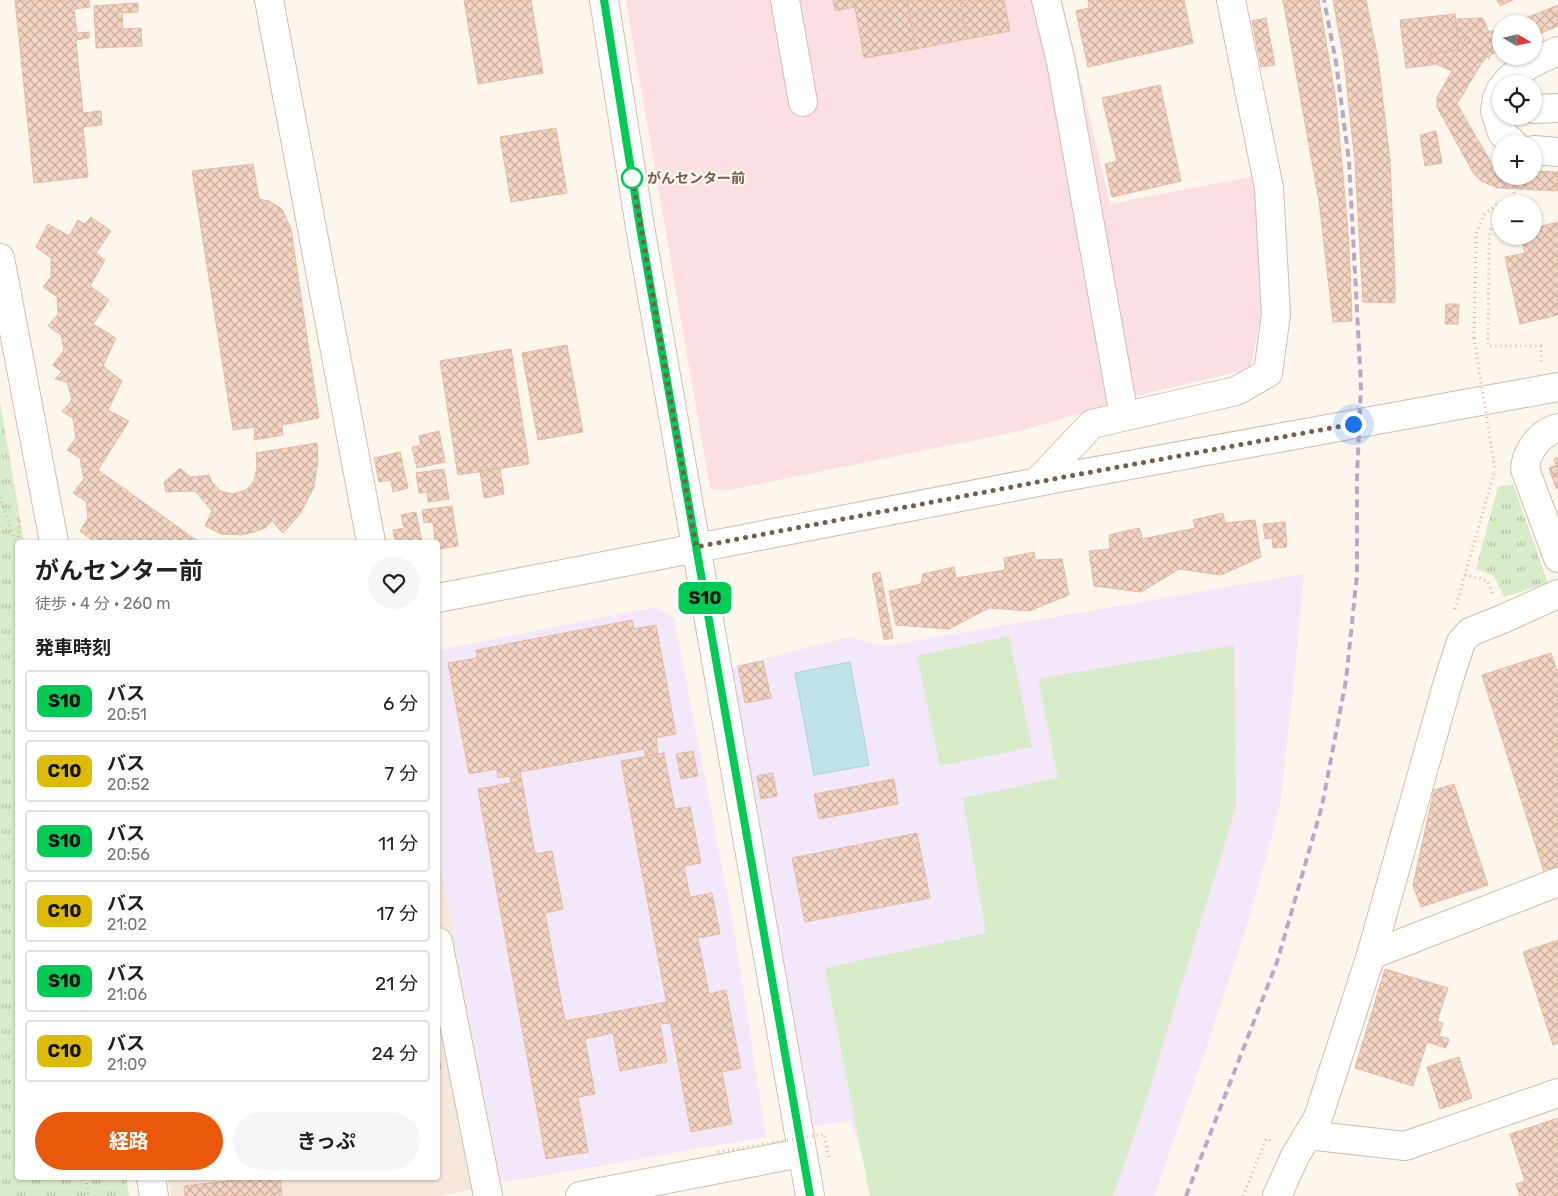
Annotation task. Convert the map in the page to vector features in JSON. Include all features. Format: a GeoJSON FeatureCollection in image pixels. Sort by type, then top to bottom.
{"type":"FeatureCollection","features":[{"type":"Feature","properties":{"kind":"street"},"geometry":{"type":"LineString","coordinates":[[269,0],[371,540]]}},
{"type":"Feature","properties":{"kind":"street"},"geometry":{"type":"LineString","coordinates":[[604,0],[640,227],[810,1196]]}},
{"type":"Feature","properties":{"kind":"street"},"geometry":{"type":"LineString","coordinates":[[785,0],[802,102]]}},
{"type":"Feature","properties":{"kind":"street"},"geometry":{"type":"LineString","coordinates":[[1046,0],[1061,62],[1124,416]]}},
{"type":"Feature","properties":{"kind":"street"},"geometry":{"type":"LineString","coordinates":[[1036,482],[1092,424],[1236,390],[1268,373],[1276,314],[1269,188],[1231,0]]}},
{"type":"Feature","properties":{"kind":"street"},"geometry":{"type":"LineString","coordinates":[[1521,75],[1536,60],[1558,51]]}},
{"type":"Feature","properties":{"kind":"street"},"geometry":{"type":"LineString","coordinates":[[1542,109],[1558,108]]}},
{"type":"Feature","properties":{"kind":"street"},"geometry":{"type":"LineString","coordinates":[[1542,151],[1558,152]]}},
{"type":"Feature","properties":{"kind":"street"},"geometry":{"type":"LineString","coordinates":[[0,258],[54,540]]}},
{"type":"Feature","properties":{"kind":"street"},"geometry":{"type":"LineString","coordinates":[[440,598],[1036,482],[1552,388]]}},
{"type":"Feature","properties":{"kind":"street"},"geometry":{"type":"LineString","coordinates":[[1558,428],[1541,436],[1525,460],[1525,469],[1558,558]]}},
{"type":"Feature","properties":{"kind":"street"},"geometry":{"type":"LineString","coordinates":[[1277,1196],[1295,1156],[1318,1118],[1371,954],[1461,642],[1470,632],[1558,594]]}},
{"type":"Feature","properties":{"kind":"street"},"geometry":{"type":"LineString","coordinates":[[1371,954],[1558,882]]}},
{"type":"Feature","properties":{"kind":"street"},"geometry":{"type":"LineString","coordinates":[[440,952],[488,1196]]}},
{"type":"Feature","properties":{"kind":"street"},"geometry":{"type":"LineString","coordinates":[[1308,1135],[1405,1146],[1558,1093]]}},
{"type":"Feature","properties":{"kind":"street"},"geometry":{"type":"LineString","coordinates":[[580,1196],[801,1153]]}},
{"type":"Feature","properties":{"kind":"street"},"geometry":{"type":"LineString","coordinates":[[151,1180],[154,1196]]}},
{"type":"Feature","properties":{"kind":"path"},"geometry":{"type":"LineString","coordinates":[[1457,33],[1492,79]]}},
{"type":"Feature","properties":{"kind":"path"},"geometry":{"type":"LineString","coordinates":[[1454,612],[1495,470],[1474,338],[1476,234],[1484,215],[1492,208]]}},
{"type":"Feature","properties":{"kind":"path"},"geometry":{"type":"LineString","coordinates":[[1492,226],[1488,239],[1488,346],[1541,346],[1541,365],[1552,388]]}},
{"type":"Feature","properties":{"kind":"path"},"geometry":{"type":"LineString","coordinates":[[0,497],[15,541]]}},
{"type":"Feature","properties":{"kind":"path"},"geometry":{"type":"LineString","coordinates":[[1465,575],[1487,580],[1494,594]]}},
{"type":"Feature","properties":{"kind":"path"},"geometry":{"type":"LineString","coordinates":[[718,1152],[824,1134],[829,1159]]}},
{"type":"Feature","properties":{"kind":"path"},"geometry":{"type":"LineString","coordinates":[[1243,1196],[1256,1161]]}},
{"type":"Feature","properties":{"kind":"path"},"geometry":{"type":"LineString","coordinates":[[86,1180],[89,1196]]}},
{"type":"Feature","properties":{"kind":"shaded area"},"geometry":{"type":"Polygon","coordinates":[[[626,0],[1062,0],[1110,204],[1255,176],[1263,307],[1250,369],[1152,392],[1024,430],[729,490],[710,489],[626,0]]]}},
{"type":"Feature","properties":{"kind":"shaded area"},"geometry":{"type":"Polygon","coordinates":[[[1304,574],[1280,806],[1251,913],[1205,1052],[1154,1196],[874,1196],[851,1121],[811,1127],[770,884],[753,817],[727,668],[850,637],[885,646],[1304,574]]]}},
{"type":"Feature","properties":{"kind":"shaded area"},"geometry":{"type":"Polygon","coordinates":[[[656,607],[674,618],[733,922],[766,1137],[501,1183],[440,863],[440,650],[656,607]]]}},
{"type":"Feature","properties":{"kind":"shaded area"},"geometry":{"type":"Polygon","coordinates":[[[440,863],[501,1183],[441,1196],[171,1196],[168,1180],[440,1180],[440,863]]]}},
{"type":"Feature","properties":{"kind":"green space"},"geometry":{"type":"Polygon","coordinates":[[[0,401],[24,540],[15,540],[15,1180],[126,1180],[129,1196],[0,1196],[0,401]]]}},
{"type":"Feature","properties":{"kind":"green space"},"geometry":{"type":"Polygon","coordinates":[[[1513,484],[1548,583],[1504,597],[1493,575],[1476,569],[1498,487],[1513,484]]]}},
{"type":"Feature","properties":{"kind":"green space"},"geometry":{"type":"Polygon","coordinates":[[[1009,636],[1032,747],[940,766],[917,656],[1009,636]]]}},
{"type":"Feature","properties":{"kind":"green space"},"geometry":{"type":"Polygon","coordinates":[[[1234,645],[1236,807],[1143,1110],[1113,1196],[870,1196],[825,968],[986,933],[963,798],[1058,778],[1038,679],[1234,645]]]}},
{"type":"Feature","properties":{"kind":"water"},"geometry":{"type":"Polygon","coordinates":[[[850,662],[869,765],[814,775],[795,673],[850,662]]]}},
{"type":"Feature","properties":{"kind":"building"},"geometry":{"type":"Polygon","coordinates":[[[15,0],[89,0],[90,7],[74,9],[77,33],[89,32],[89,38],[76,40],[83,113],[101,111],[102,125],[83,127],[88,177],[34,183],[15,0]]]}},
{"type":"Feature","properties":{"kind":"building"},"geometry":{"type":"Polygon","coordinates":[[[464,0],[531,0],[543,73],[478,84],[464,0]]]}},
{"type":"Feature","properties":{"kind":"building"},"geometry":{"type":"Polygon","coordinates":[[[833,0],[907,0],[916,49],[864,58],[855,7],[835,11],[833,0]]]}},
{"type":"Feature","properties":{"kind":"building"},"geometry":{"type":"Polygon","coordinates":[[[907,0],[960,0],[967,39],[916,49],[907,0]]]}},
{"type":"Feature","properties":{"kind":"building"},"geometry":{"type":"Polygon","coordinates":[[[960,0],[1004,0],[1010,31],[967,39],[960,0]]]}},
{"type":"Feature","properties":{"kind":"building"},"geometry":{"type":"Polygon","coordinates":[[[1088,0],[1184,0],[1193,43],[1088,67],[1076,11],[1089,8],[1088,0]]]}},
{"type":"Feature","properties":{"kind":"building"},"geometry":{"type":"Polygon","coordinates":[[[1283,0],[1319,0],[1336,101],[1349,245],[1352,321],[1333,322],[1319,201],[1283,0]]]}},
{"type":"Feature","properties":{"kind":"building"},"geometry":{"type":"Polygon","coordinates":[[[1333,0],[1366,0],[1378,59],[1390,161],[1395,303],[1363,302],[1355,162],[1344,60],[1333,0]]]}},
{"type":"Feature","properties":{"kind":"building"},"geometry":{"type":"Polygon","coordinates":[[[1497,0],[1513,0],[1500,6],[1497,0]]]}},
{"type":"Feature","properties":{"kind":"building"},"geometry":{"type":"Polygon","coordinates":[[[138,3],[138,12],[122,13],[123,29],[141,28],[142,46],[96,48],[94,6],[138,3]]]}},
{"type":"Feature","properties":{"kind":"building"},"geometry":{"type":"Polygon","coordinates":[[[1558,5],[1558,26],[1542,33],[1542,15],[1533,15],[1558,5]]]}},
{"type":"Feature","properties":{"kind":"building"},"geometry":{"type":"Polygon","coordinates":[[[1455,14],[1459,50],[1430,54],[1431,65],[1406,68],[1400,20],[1455,14]]]}},
{"type":"Feature","properties":{"kind":"building"},"geometry":{"type":"Polygon","coordinates":[[[1266,18],[1275,65],[1261,67],[1252,21],[1266,18]]]}},
{"type":"Feature","properties":{"kind":"building"},"geometry":{"type":"Polygon","coordinates":[[[1483,18],[1489,32],[1492,31],[1492,54],[1481,64],[1457,104],[1492,164],[1492,185],[1542,185],[1542,171],[1558,172],[1558,191],[1498,188],[1481,181],[1474,174],[1437,107],[1437,97],[1452,71],[1436,64],[1431,65],[1430,54],[1459,50],[1455,19],[1483,18]]]}},
{"type":"Feature","properties":{"kind":"building"},"geometry":{"type":"Polygon","coordinates":[[[1160,85],[1181,181],[1112,197],[1105,164],[1117,161],[1102,98],[1160,85]]]}},
{"type":"Feature","properties":{"kind":"building"},"geometry":{"type":"Polygon","coordinates":[[[556,128],[567,193],[511,202],[500,137],[556,128]]]}},
{"type":"Feature","properties":{"kind":"building"},"geometry":{"type":"Polygon","coordinates":[[[1436,131],[1442,163],[1425,166],[1420,135],[1436,131]]]}},
{"type":"Feature","properties":{"kind":"building"},"geometry":{"type":"Polygon","coordinates":[[[253,164],[259,199],[269,201],[282,209],[291,229],[319,418],[282,425],[283,435],[254,440],[255,427],[233,430],[192,171],[253,164]]]}},
{"type":"Feature","properties":{"kind":"building"},"geometry":{"type":"Polygon","coordinates":[[[91,217],[111,231],[96,253],[105,260],[90,286],[109,300],[93,324],[116,338],[103,366],[122,381],[108,410],[129,421],[98,470],[196,540],[91,540],[80,531],[88,518],[86,501],[73,493],[84,479],[80,458],[67,450],[76,438],[73,418],[62,411],[72,400],[67,382],[55,379],[62,372],[53,365],[64,350],[61,335],[48,326],[58,314],[57,297],[43,287],[51,277],[51,258],[36,247],[48,224],[69,236],[78,220],[85,224],[91,217]]]}},
{"type":"Feature","properties":{"kind":"building"},"geometry":{"type":"Polygon","coordinates":[[[1558,222],[1558,315],[1520,324],[1505,257],[1525,253],[1523,245],[1542,245],[1542,226],[1558,222]]]}},
{"type":"Feature","properties":{"kind":"building"},"geometry":{"type":"Polygon","coordinates":[[[1446,304],[1459,304],[1458,324],[1445,324],[1446,304]]]}},
{"type":"Feature","properties":{"kind":"building"},"geometry":{"type":"Polygon","coordinates":[[[567,345],[583,432],[538,440],[522,353],[567,345]]]}},
{"type":"Feature","properties":{"kind":"building"},"geometry":{"type":"Polygon","coordinates":[[[511,349],[529,464],[458,475],[440,361],[511,349]]]}},
{"type":"Feature","properties":{"kind":"building"},"geometry":{"type":"Polygon","coordinates":[[[439,431],[445,462],[417,468],[412,447],[421,445],[419,436],[439,431]]]}},
{"type":"Feature","properties":{"kind":"building"},"geometry":{"type":"Polygon","coordinates":[[[317,443],[318,460],[314,487],[300,514],[283,533],[272,521],[265,528],[254,532],[242,535],[221,534],[205,526],[212,511],[195,491],[166,492],[164,482],[180,468],[191,477],[209,475],[220,491],[233,494],[246,490],[254,481],[257,467],[256,453],[317,443]]]}},
{"type":"Feature","properties":{"kind":"building"},"geometry":{"type":"Polygon","coordinates":[[[400,452],[408,488],[393,492],[391,480],[379,482],[374,458],[400,452]]]}},
{"type":"Feature","properties":{"kind":"building"},"geometry":{"type":"Polygon","coordinates":[[[1558,457],[1558,489],[1549,468],[1556,465],[1554,459],[1558,457]]]}},
{"type":"Feature","properties":{"kind":"building"},"geometry":{"type":"Polygon","coordinates":[[[500,468],[504,494],[484,498],[480,471],[500,468]]]}},
{"type":"Feature","properties":{"kind":"building"},"geometry":{"type":"Polygon","coordinates":[[[444,469],[449,499],[428,502],[427,492],[419,493],[416,473],[444,469]]]}},
{"type":"Feature","properties":{"kind":"building"},"geometry":{"type":"Polygon","coordinates":[[[452,506],[458,546],[440,549],[440,540],[435,540],[433,522],[424,523],[422,510],[452,506]]]}},
{"type":"Feature","properties":{"kind":"building"},"geometry":{"type":"Polygon","coordinates":[[[416,512],[422,540],[395,540],[393,530],[404,528],[401,515],[416,512]]]}},
{"type":"Feature","properties":{"kind":"building"},"geometry":{"type":"Polygon","coordinates":[[[1223,513],[1225,523],[1255,520],[1261,557],[1221,575],[1179,569],[1141,592],[1094,586],[1089,551],[1110,549],[1109,535],[1139,528],[1143,539],[1195,528],[1193,520],[1223,513]]]}},
{"type":"Feature","properties":{"kind":"building"},"geometry":{"type":"Polygon","coordinates":[[[1285,522],[1287,547],[1273,548],[1272,538],[1265,539],[1263,524],[1285,522]]]}},
{"type":"Feature","properties":{"kind":"building"},"geometry":{"type":"Polygon","coordinates":[[[1034,552],[1035,560],[1062,559],[1069,595],[1029,611],[989,608],[949,629],[896,625],[889,591],[921,584],[923,574],[954,567],[956,578],[1005,570],[1004,558],[1034,552]]]}},
{"type":"Feature","properties":{"kind":"building"},"geometry":{"type":"Polygon","coordinates":[[[880,572],[893,638],[884,640],[872,574],[880,572]]]}},
{"type":"Feature","properties":{"kind":"building"},"geometry":{"type":"Polygon","coordinates":[[[632,620],[634,629],[656,625],[676,734],[656,738],[658,754],[645,756],[644,749],[520,772],[522,781],[511,783],[510,776],[498,778],[497,769],[469,774],[448,663],[477,658],[476,650],[632,620]]]}},
{"type":"Feature","properties":{"kind":"building"},"geometry":{"type":"Polygon","coordinates":[[[1551,653],[1558,674],[1558,870],[1545,875],[1482,675],[1551,653]]]}},
{"type":"Feature","properties":{"kind":"building"},"geometry":{"type":"Polygon","coordinates":[[[763,661],[771,698],[745,703],[738,666],[763,661]]]}},
{"type":"Feature","properties":{"kind":"building"},"geometry":{"type":"Polygon","coordinates":[[[693,751],[698,776],[681,779],[676,754],[693,751]]]}},
{"type":"Feature","properties":{"kind":"building"},"geometry":{"type":"Polygon","coordinates":[[[664,753],[675,809],[690,807],[701,863],[684,866],[690,897],[712,893],[720,934],[698,938],[709,994],[726,990],[741,1068],[722,1072],[732,1124],[691,1132],[621,761],[664,753]]]}},
{"type":"Feature","properties":{"kind":"building"},"geometry":{"type":"Polygon","coordinates":[[[773,773],[777,796],[761,799],[757,776],[773,773]]]}},
{"type":"Feature","properties":{"kind":"building"},"geometry":{"type":"Polygon","coordinates":[[[894,779],[898,804],[819,819],[814,794],[894,779]]]}},
{"type":"Feature","properties":{"kind":"building"},"geometry":{"type":"Polygon","coordinates":[[[522,781],[535,854],[552,851],[563,909],[545,913],[565,1021],[666,1002],[670,1023],[660,1024],[667,1062],[620,1071],[613,1033],[585,1039],[595,1094],[578,1097],[588,1152],[546,1159],[478,789],[522,781]]]}},
{"type":"Feature","properties":{"kind":"building"},"geometry":{"type":"Polygon","coordinates":[[[1454,784],[1488,885],[1421,907],[1413,885],[1434,790],[1454,784]]]}},
{"type":"Feature","properties":{"kind":"building"},"geometry":{"type":"Polygon","coordinates":[[[917,833],[930,898],[805,922],[792,858],[917,833]]]}},
{"type":"Feature","properties":{"kind":"building"},"geometry":{"type":"Polygon","coordinates":[[[1558,940],[1558,1043],[1553,1045],[1523,952],[1558,940]]]}},
{"type":"Feature","properties":{"kind":"building"},"geometry":{"type":"Polygon","coordinates":[[[1385,969],[1448,988],[1437,1021],[1443,1023],[1439,1036],[1449,1039],[1446,1048],[1427,1042],[1413,1086],[1355,1068],[1385,969]]]}},
{"type":"Feature","properties":{"kind":"building"},"geometry":{"type":"Polygon","coordinates":[[[1459,1057],[1472,1098],[1440,1109],[1427,1067],[1459,1057]]]}},
{"type":"Feature","properties":{"kind":"building"},"geometry":{"type":"Polygon","coordinates":[[[1558,1118],[1558,1196],[1520,1196],[1516,1184],[1525,1181],[1510,1134],[1558,1118]]]}},
{"type":"Feature","properties":{"kind":"building"},"geometry":{"type":"Polygon","coordinates":[[[236,1180],[280,1180],[282,1195],[185,1196],[184,1186],[236,1180]]]}},
{"type":"Feature","properties":{"kind":"railway"},"geometry":{"type":"LineString","coordinates":[[1186,1196],[1277,962],[1322,806],[1346,680],[1357,575],[1357,477],[1361,385],[1349,161],[1336,62],[1324,0]]}},
{"type":"Feature","properties":{"kind":"bus line","name":"S10"},"geometry":{"type":"LineString","coordinates":[[604,0],[640,227],[810,1196]]}},
{"type":"Feature","properties":{"kind":"place","name":"がんセンター前"},"geometry":{"type":"Point","coordinates":[632,178]}},
{"type":"Feature","properties":{"kind":"route"},"geometry":{"type":"LineString","coordinates":[[632,178],[631,170],[696,547],[1353,424]]}}]}
